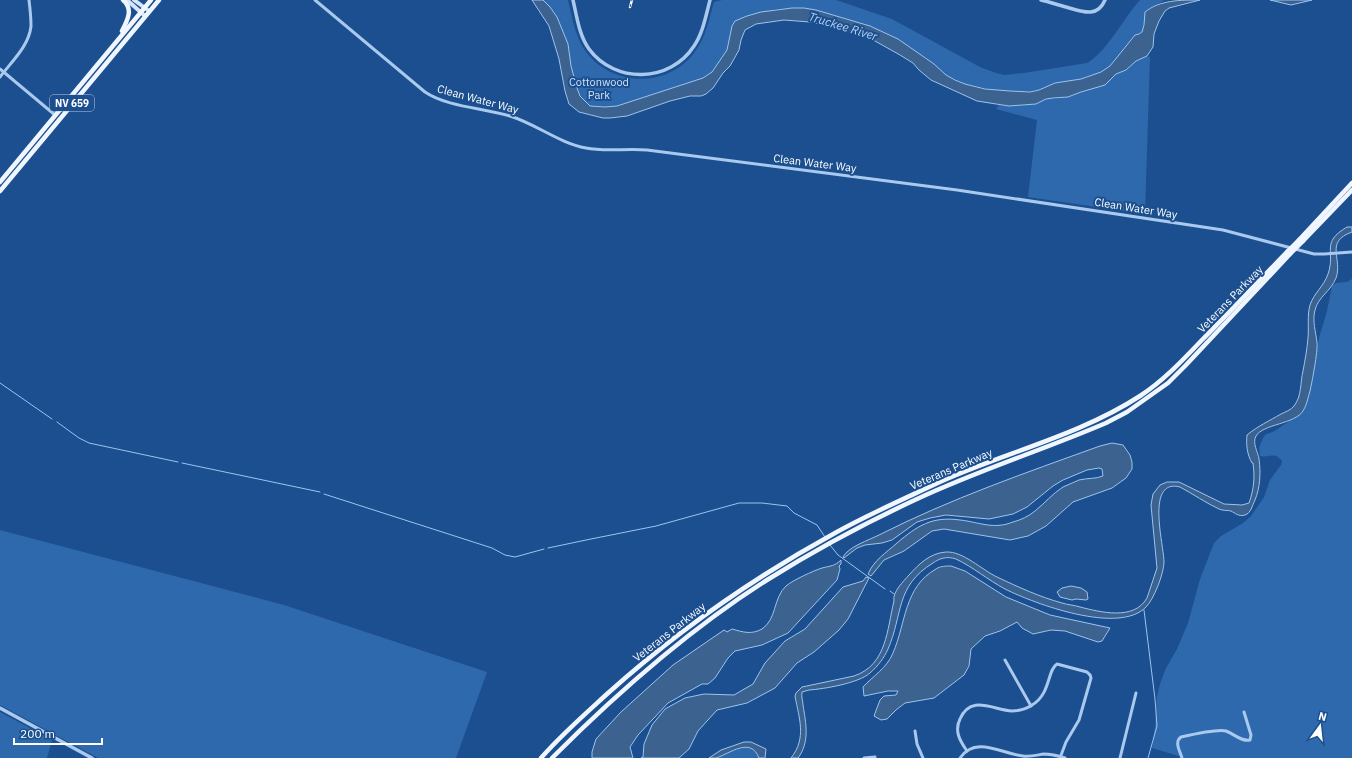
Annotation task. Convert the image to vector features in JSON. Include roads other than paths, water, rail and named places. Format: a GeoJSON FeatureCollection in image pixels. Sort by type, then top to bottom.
{"type":"FeatureCollection","features":[{"type":"Feature","properties":{"kind":"main road"},"geometry":{"type":"LineString","coordinates":[[120,36],[129,12],[128,5],[124,0]]}},
{"type":"Feature","properties":{"kind":"main road"},"geometry":{"type":"LineString","coordinates":[[127,0],[145,16]]}},
{"type":"Feature","properties":{"kind":"main road"},"geometry":{"type":"LineString","coordinates":[[134,0],[149,11]]}},
{"type":"Feature","properties":{"kind":"main road","name":"NV 659"},"geometry":{"type":"LineString","coordinates":[[0,182],[151,0]]}},
{"type":"Feature","properties":{"kind":"main road","name":"NV 659"},"geometry":{"type":"LineString","coordinates":[[0,191],[158,0]]}},
{"type":"Feature","properties":{"kind":"main road"},"geometry":{"type":"LineString","coordinates":[[48,132],[55,115]]}},
{"type":"Feature","properties":{"kind":"main road","name":"Veterans Parkway"},"geometry":{"type":"LineString","coordinates":[[1301,240],[1352,184]]}},
{"type":"Feature","properties":{"kind":"main road","name":"Veterans Parkway"},"geometry":{"type":"LineString","coordinates":[[540,758],[631,672],[713,609],[762,577],[820,542],[871,514],[955,476],[1104,417],[1143,394],[1182,361],[1352,190]]}},
{"type":"Feature","properties":{"kind":"main road","name":"Veterans Parkway"},"geometry":{"type":"LineString","coordinates":[[552,758],[590,720],[677,644],[766,581],[823,546],[956,481],[1080,434],[1127,412],[1168,383],[1288,253]]}},
{"type":"Feature","properties":{"kind":"street"},"geometry":{"type":"LineString","coordinates":[[0,77],[23,48],[28,38],[31,26],[29,0]]}},
{"type":"Feature","properties":{"kind":"street","name":"Clean Water Way"},"geometry":{"type":"LineString","coordinates":[[315,0],[432,97],[509,115],[581,147],[597,149],[627,148],[647,150],[957,190],[1223,230],[1309,253],[1337,254],[1352,252]]}},
{"type":"Feature","properties":{"kind":"street"},"geometry":{"type":"LineString","coordinates":[[573,0],[582,34],[595,56],[603,63],[616,70],[632,75],[642,75],[667,70],[680,62],[688,54],[699,37],[710,0]]}},
{"type":"Feature","properties":{"kind":"street"},"geometry":{"type":"LineString","coordinates":[[1041,0],[1086,12],[1094,12],[1105,0]]}},
{"type":"Feature","properties":{"kind":"street"},"geometry":{"type":"LineString","coordinates":[[0,69],[55,115]]}},
{"type":"Feature","properties":{"kind":"street"},"geometry":{"type":"LineString","coordinates":[[1005,660],[1031,706]]}},
{"type":"Feature","properties":{"kind":"street"},"geometry":{"type":"LineString","coordinates":[[966,751],[959,739],[957,730],[960,718],[969,708],[985,704],[1016,711],[1031,706],[1046,692],[1052,668],[1059,664],[1091,674],[1079,720],[1066,742],[1060,757]]}},
{"type":"Feature","properties":{"kind":"street"},"geometry":{"type":"LineString","coordinates":[[1120,758],[1136,693]]}},
{"type":"Feature","properties":{"kind":"street"},"geometry":{"type":"LineString","coordinates":[[0,708],[92,758]]}},
{"type":"Feature","properties":{"kind":"street"},"geometry":{"type":"LineString","coordinates":[[1182,758],[1177,742],[1181,737],[1222,730],[1245,741],[1250,740],[1251,735],[1244,712]]}},
{"type":"Feature","properties":{"kind":"street"},"geometry":{"type":"LineString","coordinates":[[915,731],[917,744],[923,758]]}},
{"type":"Feature","properties":{"kind":"street"},"geometry":{"type":"LineString","coordinates":[[960,758],[966,751],[974,747],[983,746],[1024,757],[1044,754],[1065,758]]}},
{"type":"Feature","properties":{"kind":"street"},"geometry":{"type":"LineString","coordinates":[[864,758],[875,757]]}},
{"type":"Feature","properties":{"kind":"water","name":"Truckee River"},"geometry":{"type":"Polygon","coordinates":[[[532,0],[543,0],[557,17],[568,44],[571,66],[580,96],[590,106],[605,107],[617,106],[703,78],[712,72],[727,50],[732,26],[735,21],[761,12],[804,8],[816,10],[870,26],[898,39],[955,80],[985,89],[1030,92],[1055,83],[1081,79],[1101,72],[1110,66],[1135,35],[1142,32],[1145,12],[1151,8],[1164,3],[1185,0],[1200,0],[1169,8],[1165,11],[1154,34],[1153,47],[1147,56],[1136,61],[1126,70],[1116,74],[1105,85],[1068,97],[1046,99],[1036,104],[1009,106],[977,101],[931,80],[913,63],[875,41],[843,29],[826,25],[784,20],[756,24],[745,30],[739,50],[730,66],[723,73],[713,88],[706,94],[670,101],[627,116],[603,118],[579,112],[569,104],[559,59],[549,26],[532,0]]]}},
{"type":"Feature","properties":{"kind":"water"},"geometry":{"type":"Polygon","coordinates":[[[1270,0],[1312,0],[1291,5],[1270,0]]]}},
{"type":"Feature","properties":{"kind":"water"},"geometry":{"type":"Polygon","coordinates":[[[1347,227],[1352,227],[1352,232],[1344,236],[1336,246],[1338,271],[1336,278],[1334,283],[1319,301],[1314,314],[1317,353],[1311,387],[1306,404],[1303,411],[1293,419],[1265,429],[1256,436],[1255,442],[1259,459],[1260,480],[1257,495],[1249,513],[1241,516],[1231,511],[1221,510],[1180,487],[1169,487],[1163,493],[1160,502],[1159,515],[1164,567],[1158,586],[1146,607],[1133,615],[1117,618],[1097,618],[1056,609],[1005,589],[956,559],[944,558],[938,560],[921,572],[912,581],[902,602],[893,636],[885,656],[870,673],[865,677],[850,683],[802,692],[806,739],[802,752],[798,758],[791,758],[799,743],[800,735],[800,720],[795,696],[796,693],[802,687],[854,676],[865,671],[873,664],[884,645],[897,590],[917,567],[935,554],[952,552],[959,554],[997,577],[1021,588],[1064,604],[1097,611],[1116,613],[1125,612],[1134,610],[1147,598],[1157,568],[1151,505],[1153,494],[1160,485],[1167,482],[1179,482],[1224,504],[1242,505],[1249,503],[1254,483],[1254,473],[1253,463],[1250,460],[1247,449],[1247,435],[1290,410],[1297,402],[1300,394],[1307,351],[1310,305],[1328,274],[1331,259],[1331,243],[1339,233],[1347,227]]]}},
{"type":"Feature","properties":{"kind":"water"},"geometry":{"type":"Polygon","coordinates":[[[1112,443],[1123,445],[1130,455],[1132,469],[1126,478],[1112,488],[1073,502],[1046,526],[1028,536],[1010,540],[944,529],[932,531],[904,551],[884,560],[871,576],[868,574],[877,561],[904,537],[918,527],[933,521],[950,519],[986,525],[999,525],[1016,521],[1033,513],[1063,487],[1079,480],[1103,476],[1102,469],[1087,470],[1063,480],[1053,486],[1027,507],[1013,514],[989,519],[946,515],[930,518],[917,522],[892,540],[865,545],[857,548],[844,558],[843,557],[849,550],[859,544],[960,498],[1100,446],[1112,443]]]}},
{"type":"Feature","properties":{"kind":"water"},"geometry":{"type":"Polygon","coordinates":[[[841,560],[837,580],[788,633],[762,645],[735,651],[728,658],[715,678],[708,684],[702,684],[668,703],[638,735],[630,747],[633,758],[592,758],[592,752],[596,739],[621,712],[673,665],[724,630],[727,632],[732,629],[743,632],[751,632],[762,629],[770,620],[779,596],[786,586],[803,576],[834,565],[841,560]]]}},
{"type":"Feature","properties":{"kind":"water"},"geometry":{"type":"Polygon","coordinates":[[[951,566],[965,571],[1006,597],[1050,615],[1110,628],[1102,641],[1098,642],[1065,631],[1051,630],[1033,634],[1022,628],[1017,622],[1000,631],[985,636],[971,649],[969,666],[964,675],[934,698],[905,703],[887,719],[881,720],[874,716],[880,700],[884,696],[896,695],[898,691],[888,691],[864,696],[863,687],[884,667],[893,653],[907,606],[918,586],[925,577],[938,568],[951,566]]]}},
{"type":"Feature","properties":{"kind":"water"},"geometry":{"type":"Polygon","coordinates":[[[866,577],[869,578],[848,619],[839,630],[814,652],[797,663],[775,688],[747,703],[717,710],[698,731],[689,749],[679,758],[641,758],[643,757],[644,744],[652,725],[665,709],[685,698],[704,694],[734,695],[753,684],[765,663],[785,641],[805,629],[843,587],[863,581],[866,577]]]}},
{"type":"Feature","properties":{"kind":"water"},"geometry":{"type":"Polygon","coordinates":[[[1071,586],[1081,588],[1087,592],[1088,599],[1072,600],[1060,597],[1057,592],[1062,588],[1071,586]]]}},
{"type":"Feature","properties":{"kind":"water"},"geometry":{"type":"Polygon","coordinates":[[[744,742],[751,742],[766,749],[765,758],[759,758],[751,748],[745,747],[733,750],[716,758],[709,758],[721,750],[744,742]]]}},
{"type":"Feature","properties":{"kind":"waterway"},"geometry":{"type":"LineString","coordinates":[[0,383],[52,419]]}},
{"type":"Feature","properties":{"kind":"waterway"},"geometry":{"type":"LineString","coordinates":[[57,422],[79,438],[89,443],[178,462]]}},
{"type":"Feature","properties":{"kind":"waterway"},"geometry":{"type":"LineString","coordinates":[[182,463],[320,492]]}},
{"type":"Feature","properties":{"kind":"waterway"},"geometry":{"type":"LineString","coordinates":[[324,494],[492,548],[505,555],[515,557],[544,549]]}},
{"type":"Feature","properties":{"kind":"waterway"},"geometry":{"type":"LineString","coordinates":[[548,548],[656,526],[739,503],[762,503],[787,506],[794,513],[817,525],[825,537]]}},
{"type":"Feature","properties":{"kind":"waterway"},"geometry":{"type":"LineString","coordinates":[[830,545],[838,555],[885,589]]}},
{"type":"Feature","properties":{"kind":"waterway"},"geometry":{"type":"LineString","coordinates":[[890,591],[894,594]]}},
{"type":"Feature","properties":{"kind":"waterway"},"geometry":{"type":"LineString","coordinates":[[1144,610],[1157,726],[1148,758]]}},
{"type":"Feature","properties":{"kind":"railway"},"geometry":{"type":"LineString","coordinates":[[630,7],[632,0]]}},
{"type":"Feature","properties":{"kind":"park label","name":"Cottonwood Park"},"geometry":{"type":"Point","coordinates":[599,88]}}]}
